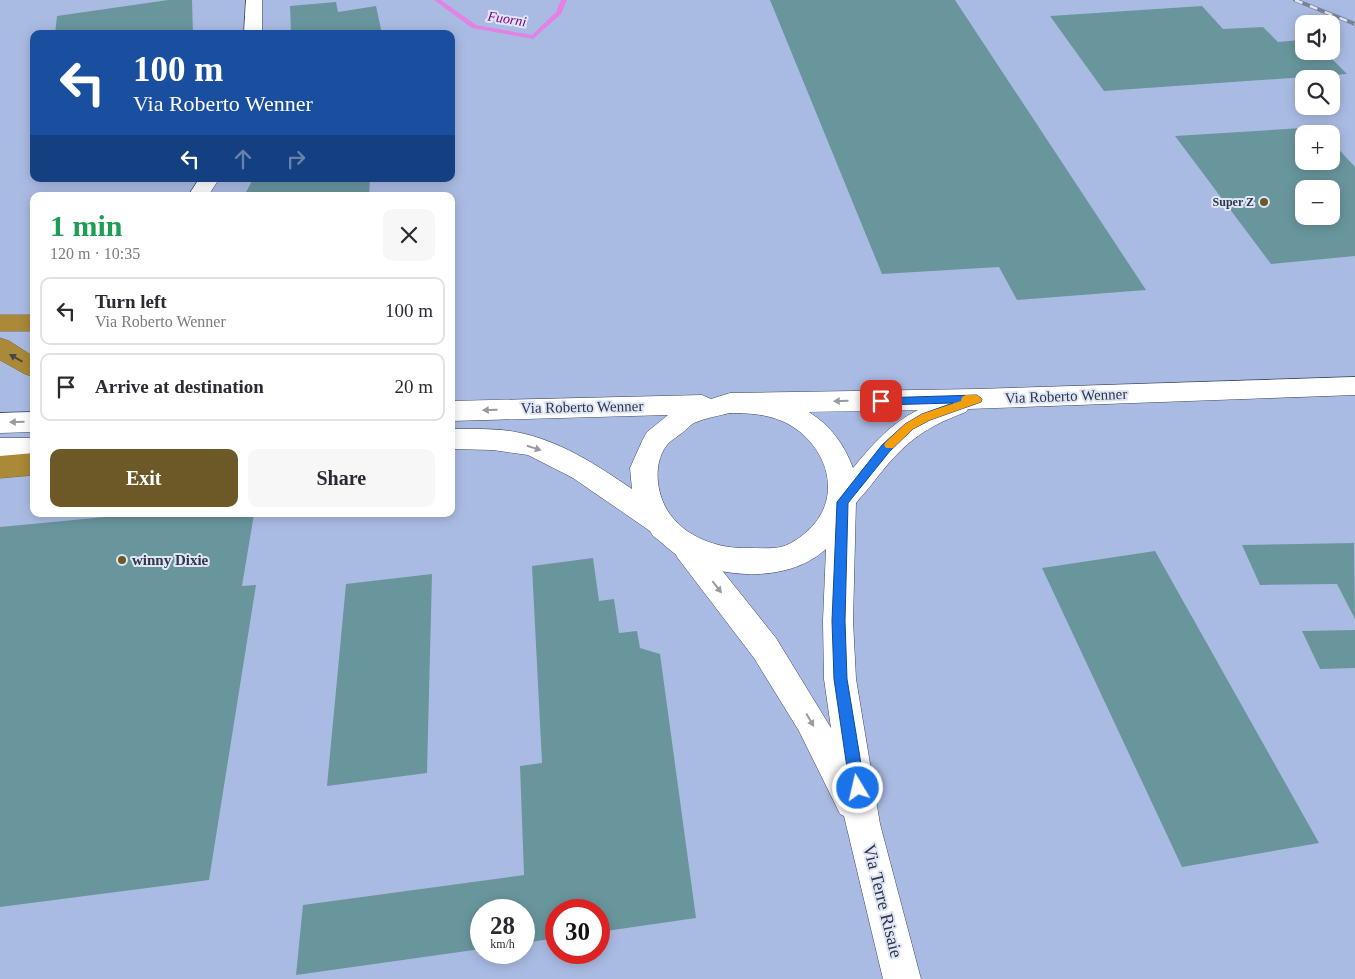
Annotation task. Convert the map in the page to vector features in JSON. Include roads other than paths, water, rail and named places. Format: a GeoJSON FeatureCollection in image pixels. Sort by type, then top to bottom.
{"type":"FeatureCollection","features":[{"type":"Feature","properties":{"kind":"highway"},"geometry":{"type":"LineString","coordinates":[[0,323],[30,323]]}},
{"type":"Feature","properties":{"kind":"highway"},"geometry":{"type":"LineString","coordinates":[[0,347],[30,366]]}},
{"type":"Feature","properties":{"kind":"highway"},"geometry":{"type":"LineString","coordinates":[[0,467],[30,464]]}},
{"type":"Feature","properties":{"kind":"main road"},"geometry":{"type":"LineString","coordinates":[[253,30],[254,0]]}},
{"type":"Feature","properties":{"kind":"main road","name":"Via Roberto Wenner"},"geometry":{"type":"LineString","coordinates":[[748,403],[977,399],[1355,386]]}},
{"type":"Feature","properties":{"kind":"main road"},"geometry":{"type":"LineString","coordinates":[[863,824],[840,679],[838,621],[842,502],[843,478],[836,455],[821,434],[800,419],[774,408],[748,403],[713,405],[691,412],[671,424],[656,440],[646,458],[643,479],[646,500],[656,520],[670,536],[687,548],[717,560],[751,564],[783,559],[811,546],[831,526],[842,502],[886,448],[909,426],[926,417],[977,399]]}},
{"type":"Feature","properties":{"kind":"main road","name":"Via Roberto Wenner"},"geometry":{"type":"LineString","coordinates":[[455,411],[598,406],[713,405]]}},
{"type":"Feature","properties":{"kind":"main road"},"geometry":{"type":"LineString","coordinates":[[0,423],[30,422]]}},
{"type":"Feature","properties":{"kind":"main road"},"geometry":{"type":"LineString","coordinates":[[455,439],[496,440],[534,447],[564,461],[656,520]]}},
{"type":"Feature","properties":{"kind":"main road"},"geometry":{"type":"LineString","coordinates":[[0,448],[30,448]]}},
{"type":"Feature","properties":{"kind":"main road"},"geometry":{"type":"LineString","coordinates":[[687,548],[770,656],[810,720],[863,824]]}},
{"type":"Feature","properties":{"kind":"main road","name":"Via Terre Risaie"},"geometry":{"type":"LineString","coordinates":[[863,824],[902,979]]}},
{"type":"Feature","properties":{"kind":"waterway","name":"Fuorni"},"geometry":{"type":"LineString","coordinates":[[437,0],[474,27],[533,37],[559,13],[564,0]]}},
{"type":"Feature","properties":{"kind":"railway"},"geometry":{"type":"LineString","coordinates":[[1295,0],[1355,24]]}},
{"type":"Feature","properties":{"kind":"place","name":"Super Z"},"geometry":{"type":"Point","coordinates":[1264,202]}},
{"type":"Feature","properties":{"kind":"place","name":"winny Dixie"},"geometry":{"type":"Point","coordinates":[122,560]}}]}
